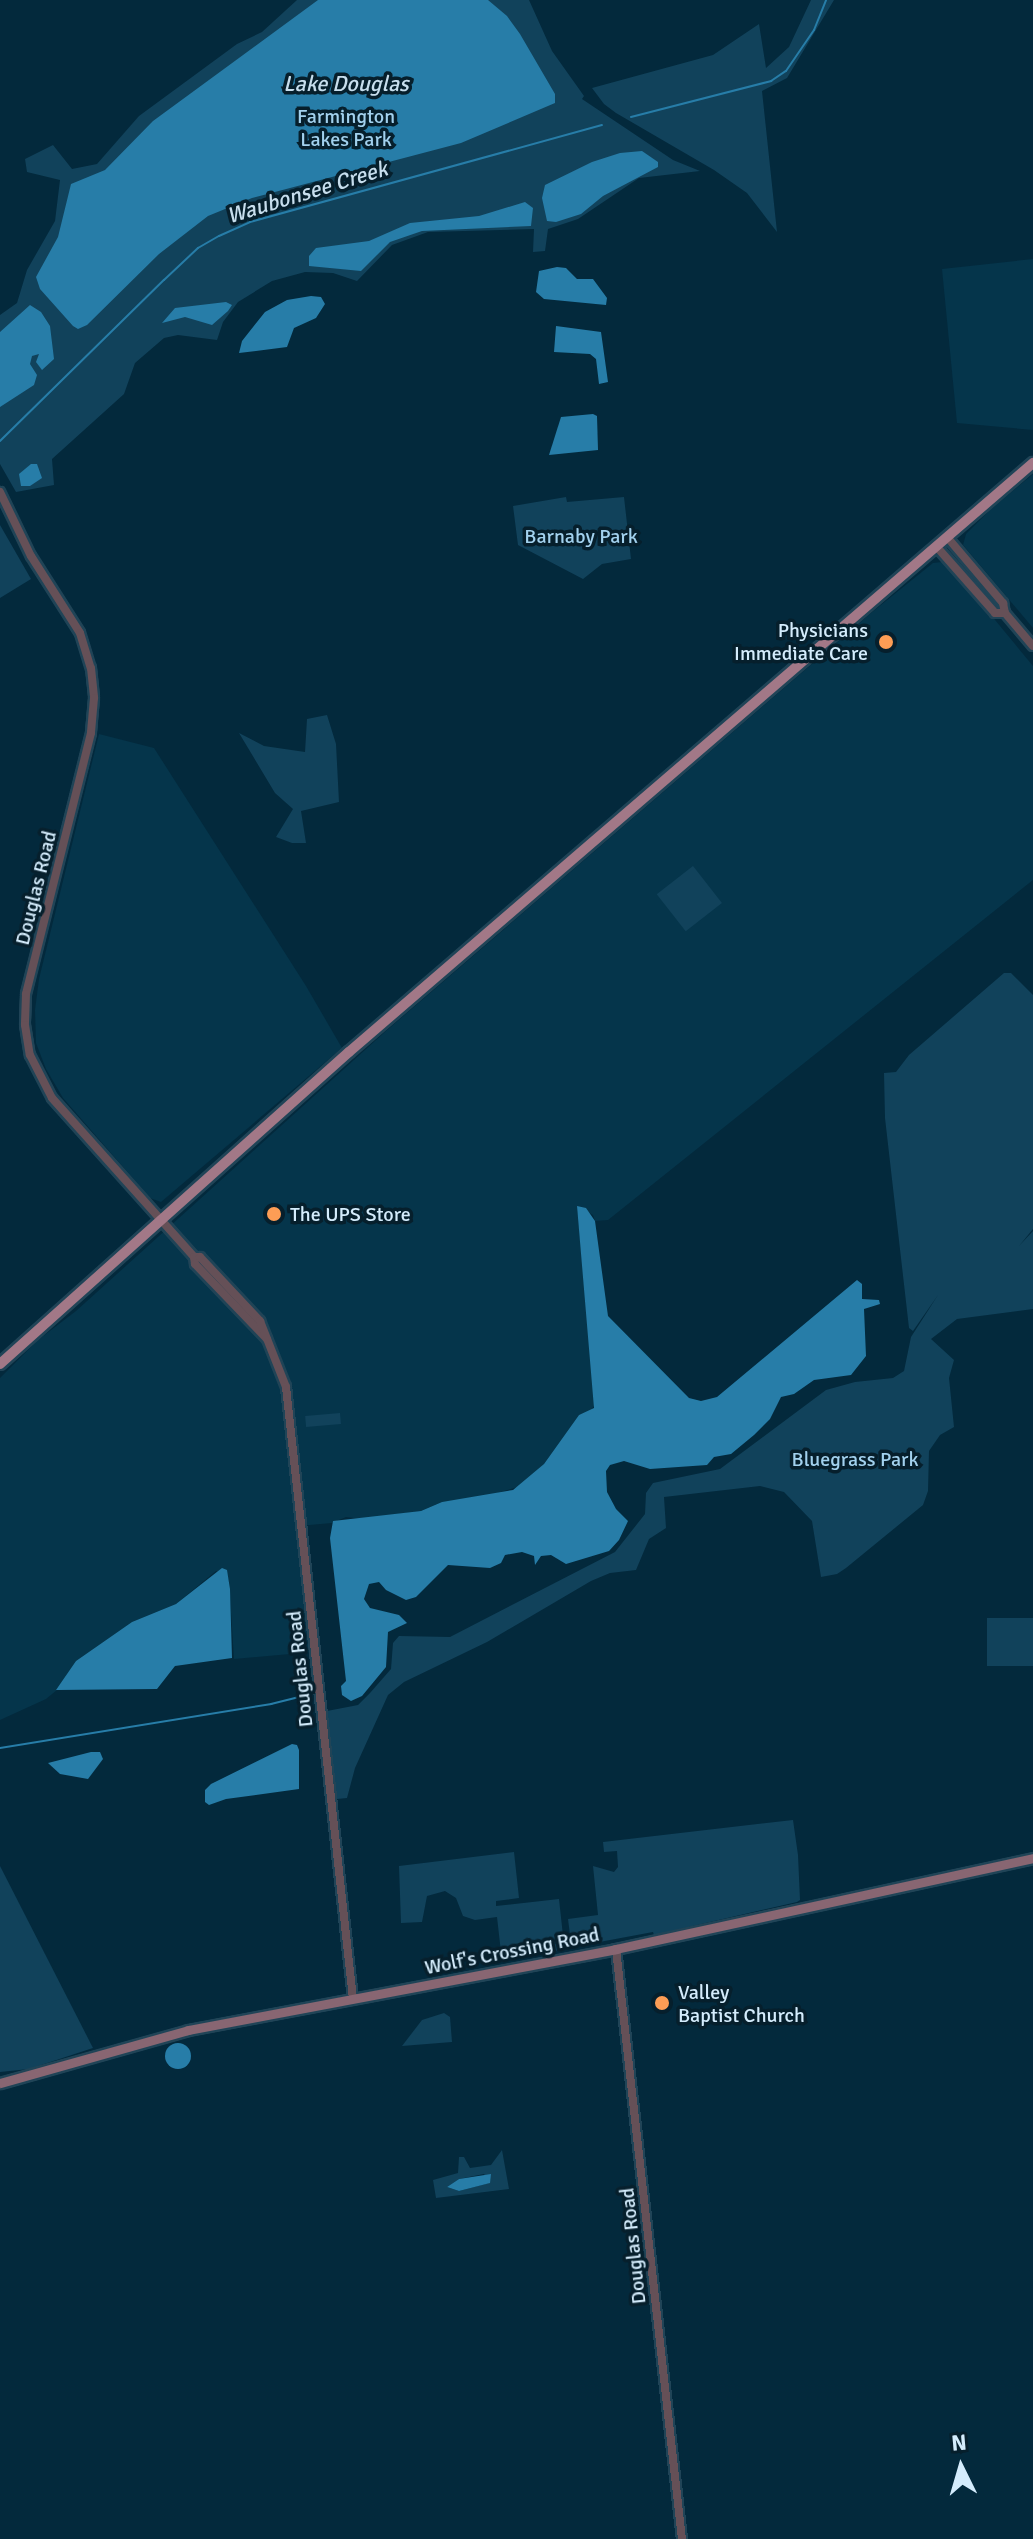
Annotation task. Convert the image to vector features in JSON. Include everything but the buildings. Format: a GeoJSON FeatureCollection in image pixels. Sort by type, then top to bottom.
{"type":"FeatureCollection","features":[{"type":"Feature","properties":{"kind":"main road"},"geometry":{"type":"LineString","coordinates":[[0,1364],[359,1043],[1033,463]]}},
{"type":"Feature","properties":{"kind":"main road","name":"Wolf's Crossing Road"},"geometry":{"type":"LineString","coordinates":[[0,2083],[174,2033],[616,1949],[1033,1858]]}},
{"type":"Feature","properties":{"kind":"street","name":"Douglas Road"},"geometry":{"type":"LineString","coordinates":[[0,492],[31,556],[80,633],[91,668],[94,698],[91,733],[26,994],[27,1041],[36,1071],[52,1098],[194,1257],[195,1264],[267,1339],[281,1371],[288,1397],[353,1999]]}},
{"type":"Feature","properties":{"kind":"street"},"geometry":{"type":"LineString","coordinates":[[947,537],[1003,603],[1005,613],[1033,646]]}},
{"type":"Feature","properties":{"kind":"street"},"geometry":{"type":"LineString","coordinates":[[936,546],[995,613],[1005,613]]}},
{"type":"Feature","properties":{"kind":"street","name":"Douglas Road"},"geometry":{"type":"LineString","coordinates":[[616,1949],[682,2539]]}},
{"type":"Feature","properties":{"kind":"shaded area"},"geometry":{"type":"Polygon","coordinates":[[[1033,259],[1033,430],[957,423],[942,269],[1033,259]]]}},
{"type":"Feature","properties":{"kind":"shaded area"},"geometry":{"type":"Polygon","coordinates":[[[1033,474],[1033,628],[963,545],[966,534],[1033,474]]]}},
{"type":"Feature","properties":{"kind":"shaded area"},"geometry":{"type":"Polygon","coordinates":[[[942,562],[957,574],[1033,666],[1033,880],[608,1220],[595,1221],[593,1215],[577,1206],[595,1404],[591,1411],[579,1415],[544,1464],[521,1486],[484,1497],[442,1502],[421,1511],[361,1519],[346,1517],[332,1523],[298,1526],[312,1652],[234,1659],[229,1581],[227,1575],[216,1571],[176,1604],[132,1622],[76,1661],[57,1690],[46,1699],[0,1720],[0,1378],[38,1340],[76,1311],[386,1031],[871,613],[933,563],[942,562]]]}},
{"type":"Feature","properties":{"kind":"shaded area"},"geometry":{"type":"Polygon","coordinates":[[[99,734],[154,748],[306,986],[342,1048],[161,1202],[150,1198],[63,1098],[46,1069],[36,1043],[35,1010],[39,979],[99,734]]]}},
{"type":"Feature","properties":{"kind":"green space","name":"Farmington Lakes Park"},"geometry":{"type":"Polygon","coordinates":[[[297,0],[529,0],[552,51],[584,96],[582,99],[673,160],[700,171],[639,178],[578,219],[548,229],[545,251],[533,252],[534,229],[428,232],[392,245],[357,281],[333,273],[305,272],[272,281],[238,302],[223,322],[217,340],[178,335],[164,338],[135,363],[124,394],[52,459],[54,485],[16,492],[0,464],[0,315],[17,303],[27,270],[55,221],[60,180],[27,172],[25,159],[53,145],[72,169],[97,164],[139,116],[237,44],[262,32],[297,0]]]}},
{"type":"Feature","properties":{"kind":"green space"},"geometry":{"type":"Polygon","coordinates":[[[811,0],[834,0],[787,78],[762,91],[777,232],[747,193],[714,170],[616,113],[604,104],[592,88],[713,55],[759,24],[766,68],[789,47],[811,0]]]}},
{"type":"Feature","properties":{"kind":"green space","name":"Barnaby Park"},"geometry":{"type":"Polygon","coordinates":[[[566,497],[567,502],[624,497],[631,559],[602,564],[583,579],[518,545],[513,506],[566,497]]]}},
{"type":"Feature","properties":{"kind":"green space"},"geometry":{"type":"Polygon","coordinates":[[[0,525],[31,579],[0,598],[0,525]]]}},
{"type":"Feature","properties":{"kind":"green space"},"geometry":{"type":"Polygon","coordinates":[[[327,715],[336,744],[339,802],[301,811],[306,843],[292,843],[276,837],[293,809],[275,793],[239,733],[264,746],[305,752],[307,719],[327,715]]]}},
{"type":"Feature","properties":{"kind":"green space"},"geometry":{"type":"Polygon","coordinates":[[[693,866],[722,903],[686,931],[657,894],[693,866]]]}},
{"type":"Feature","properties":{"kind":"green space","name":"Bluegrass Park"},"geometry":{"type":"Polygon","coordinates":[[[1004,973],[1011,973],[1033,995],[1033,1229],[1019,1246],[1033,1231],[1033,1309],[957,1319],[931,1339],[954,1360],[949,1378],[954,1427],[940,1435],[929,1451],[928,1491],[923,1505],[846,1568],[837,1574],[821,1577],[812,1521],[784,1492],[760,1486],[664,1497],[666,1528],[649,1539],[636,1570],[610,1573],[591,1581],[487,1642],[404,1682],[388,1695],[355,1768],[347,1798],[337,1799],[327,1711],[358,1705],[370,1693],[391,1669],[393,1643],[399,1636],[450,1637],[615,1552],[645,1514],[646,1493],[653,1483],[720,1469],[826,1390],[855,1382],[893,1378],[904,1371],[911,1337],[938,1295],[913,1331],[909,1328],[885,1118],[884,1073],[896,1072],[909,1055],[1004,973]]]}},
{"type":"Feature","properties":{"kind":"green space"},"geometry":{"type":"Polygon","coordinates":[[[340,1413],[341,1424],[306,1427],[305,1416],[340,1413]]]}},
{"type":"Feature","properties":{"kind":"green space"},"geometry":{"type":"Polygon","coordinates":[[[987,1618],[1033,1618],[1033,1666],[987,1666],[987,1618]]]}},
{"type":"Feature","properties":{"kind":"green space"},"geometry":{"type":"Polygon","coordinates":[[[793,1820],[798,1855],[800,1900],[797,1902],[654,1935],[653,1932],[578,1946],[571,1943],[568,1919],[598,1915],[593,1866],[614,1872],[618,1867],[617,1851],[604,1852],[603,1842],[793,1820]]]}},
{"type":"Feature","properties":{"kind":"green space"},"geometry":{"type":"Polygon","coordinates":[[[514,1852],[519,1898],[496,1901],[496,1906],[559,1899],[564,1945],[559,1950],[502,1961],[497,1917],[475,1920],[463,1916],[456,1898],[445,1891],[427,1896],[422,1922],[401,1923],[399,1866],[514,1852]]]}},
{"type":"Feature","properties":{"kind":"green space"},"geometry":{"type":"Polygon","coordinates":[[[0,1866],[93,2048],[29,2069],[0,2072],[0,1866]]]}},
{"type":"Feature","properties":{"kind":"green space"},"geometry":{"type":"Polygon","coordinates":[[[444,2013],[450,2017],[452,2042],[402,2046],[422,2020],[444,2013]]]}},
{"type":"Feature","properties":{"kind":"green space"},"geometry":{"type":"Polygon","coordinates":[[[502,2150],[509,2189],[436,2198],[433,2180],[458,2173],[459,2157],[464,2157],[470,2168],[491,2165],[502,2150]],[[484,2174],[459,2179],[447,2187],[459,2191],[489,2183],[484,2174]]]}},
{"type":"Feature","properties":{"kind":"water","name":"Lake Douglas"},"geometry":{"type":"Polygon","coordinates":[[[318,0],[488,0],[507,16],[520,34],[555,94],[555,103],[461,143],[252,198],[208,216],[159,254],[87,325],[78,329],[73,326],[40,289],[36,277],[58,237],[71,184],[105,170],[153,121],[318,0]]]}},
{"type":"Feature","properties":{"kind":"water"},"geometry":{"type":"Polygon","coordinates":[[[642,151],[658,162],[658,167],[603,196],[581,214],[556,222],[547,221],[542,198],[545,185],[592,162],[620,153],[642,151]]]}},
{"type":"Feature","properties":{"kind":"water"},"geometry":{"type":"Polygon","coordinates":[[[525,202],[533,208],[531,226],[422,231],[390,242],[361,271],[309,266],[309,256],[316,248],[369,241],[410,223],[479,216],[525,202]]]}},
{"type":"Feature","properties":{"kind":"water"},"geometry":{"type":"Polygon","coordinates":[[[566,268],[577,279],[593,279],[607,298],[606,305],[544,299],[536,292],[539,271],[566,268]]]}},
{"type":"Feature","properties":{"kind":"water"},"geometry":{"type":"Polygon","coordinates":[[[321,297],[325,304],[316,318],[294,328],[287,347],[239,353],[242,341],[265,312],[287,300],[321,297]]]}},
{"type":"Feature","properties":{"kind":"water"},"geometry":{"type":"Polygon","coordinates":[[[226,302],[232,305],[212,325],[185,317],[162,323],[175,308],[226,302]]]}},
{"type":"Feature","properties":{"kind":"water"},"geometry":{"type":"Polygon","coordinates":[[[30,305],[41,312],[50,326],[54,359],[42,370],[36,362],[39,354],[32,356],[30,364],[37,375],[34,385],[0,407],[0,332],[30,305]]]}},
{"type":"Feature","properties":{"kind":"water"},"geometry":{"type":"Polygon","coordinates":[[[556,326],[601,332],[608,382],[599,384],[596,359],[590,354],[554,352],[556,326]]]}},
{"type":"Feature","properties":{"kind":"water"},"geometry":{"type":"Polygon","coordinates":[[[597,416],[598,450],[549,455],[561,417],[597,416]]]}},
{"type":"Feature","properties":{"kind":"water"},"geometry":{"type":"Polygon","coordinates":[[[31,464],[37,464],[42,478],[30,486],[21,486],[19,474],[31,464]]]}},
{"type":"Feature","properties":{"kind":"water"},"geometry":{"type":"Polygon","coordinates":[[[577,1206],[586,1208],[595,1221],[608,1316],[689,1398],[701,1401],[717,1397],[857,1280],[862,1284],[862,1299],[879,1300],[880,1304],[864,1309],[866,1356],[851,1375],[814,1380],[794,1394],[781,1397],[770,1419],[754,1435],[731,1454],[714,1457],[707,1465],[650,1469],[624,1461],[610,1465],[606,1471],[607,1492],[616,1509],[628,1521],[619,1540],[609,1551],[566,1564],[551,1555],[541,1556],[535,1565],[534,1556],[522,1552],[505,1555],[501,1563],[490,1568],[448,1565],[416,1597],[406,1600],[386,1590],[379,1582],[369,1584],[364,1599],[370,1608],[399,1615],[407,1623],[388,1632],[386,1667],[362,1696],[351,1701],[342,1695],[341,1686],[346,1681],[330,1538],[333,1521],[421,1511],[442,1502],[513,1490],[544,1464],[579,1415],[594,1408],[577,1206]]]}},
{"type":"Feature","properties":{"kind":"water"},"geometry":{"type":"Polygon","coordinates":[[[222,1568],[227,1570],[230,1589],[232,1658],[175,1666],[157,1689],[56,1690],[76,1661],[132,1622],[176,1604],[222,1568]]]}},
{"type":"Feature","properties":{"kind":"water"},"geometry":{"type":"Polygon","coordinates":[[[292,1744],[297,1745],[299,1750],[299,1789],[226,1799],[209,1805],[205,1802],[205,1790],[211,1784],[292,1744]]]}},
{"type":"Feature","properties":{"kind":"water"},"geometry":{"type":"Polygon","coordinates":[[[100,1752],[103,1759],[88,1779],[60,1774],[48,1763],[100,1752]]]}},
{"type":"Feature","properties":{"kind":"water"},"geometry":{"type":"Polygon","coordinates":[[[178,2043],[187,2047],[191,2056],[187,2065],[178,2069],[169,2065],[165,2056],[169,2047],[178,2043]]]}},
{"type":"Feature","properties":{"kind":"water"},"geometry":{"type":"Polygon","coordinates":[[[491,2174],[490,2183],[459,2191],[447,2187],[459,2179],[491,2174]]]}},
{"type":"Feature","properties":{"kind":"waterway","name":"Waubonsee Creek"},"geometry":{"type":"LineString","coordinates":[[631,117],[771,81],[786,71],[814,30],[826,0]]}},
{"type":"Feature","properties":{"kind":"waterway","name":"Waubonsee Creek"},"geometry":{"type":"LineString","coordinates":[[0,441],[198,248],[219,236],[250,222],[602,125]]}},
{"type":"Feature","properties":{"kind":"waterway"},"geometry":{"type":"LineString","coordinates":[[0,1748],[271,1704],[302,1696]]}},
{"type":"Feature","properties":{"kind":"place","name":"Physicians Immediate Care"},"geometry":{"type":"Point","coordinates":[886,642]}},
{"type":"Feature","properties":{"kind":"place","name":"The UPS Store"},"geometry":{"type":"Point","coordinates":[274,1214]}},
{"type":"Feature","properties":{"kind":"place","name":"Valley Baptist Church"},"geometry":{"type":"Point","coordinates":[662,2003]}}]}
